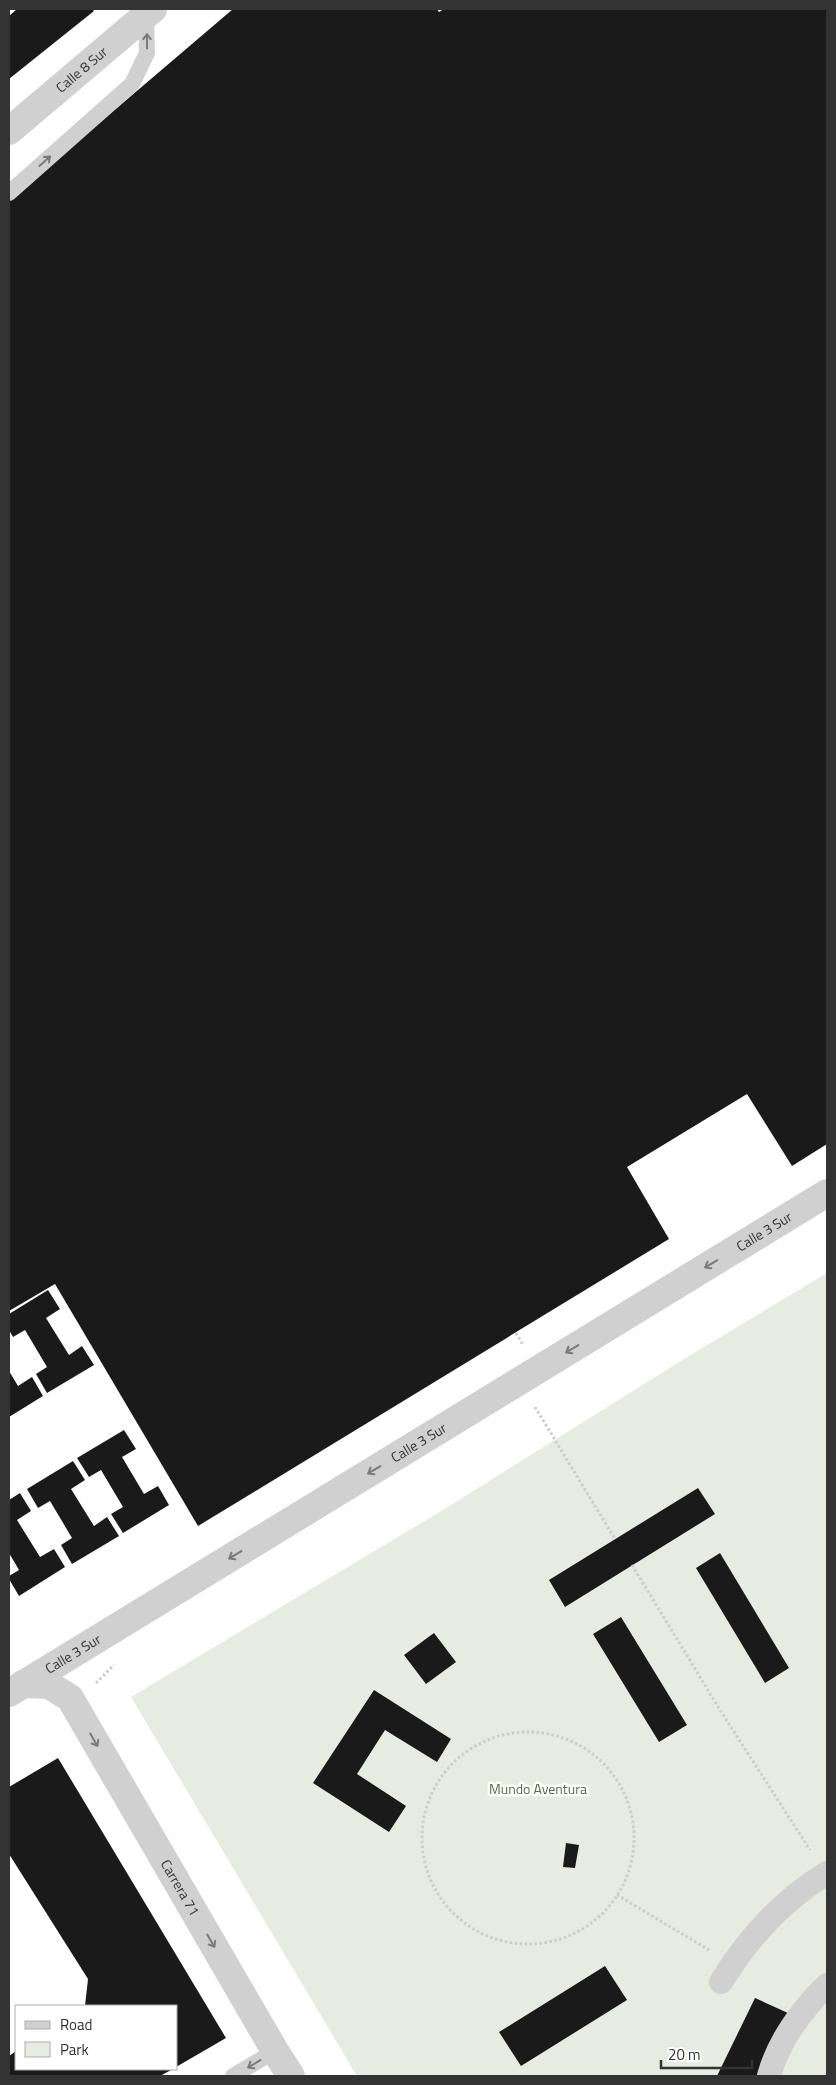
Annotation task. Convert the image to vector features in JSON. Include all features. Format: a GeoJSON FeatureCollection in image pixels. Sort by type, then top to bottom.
{"type":"FeatureCollection","features":[{"type":"Feature","properties":{"kind":"street","name":"Calle 8 Sur"},"geometry":{"type":"LineString","coordinates":[[9,131],[150,12]]}},
{"type":"Feature","properties":{"kind":"street","name":"Calle 3 Sur"},"geometry":{"type":"LineString","coordinates":[[16,1689],[827,1193]]}},
{"type":"Feature","properties":{"kind":"street"},"geometry":{"type":"LineString","coordinates":[[82,1694],[72,1675],[76,1662],[86,1646]]}},
{"type":"Feature","properties":{"kind":"street","name":"Carrera 71"},"geometry":{"type":"LineString","coordinates":[[16,1689],[49,1685],[82,1694],[282,2068]]}},
{"type":"Feature","properties":{"kind":"street"},"geometry":{"type":"LineString","coordinates":[[726,1973],[753,1936],[777,1912],[803,1889],[827,1875]]}},
{"type":"Feature","properties":{"kind":"street"},"geometry":{"type":"LineString","coordinates":[[769,2076],[783,2043],[799,2016],[827,1985]]}},
{"type":"Feature","properties":{"kind":"lane"},"geometry":{"type":"LineString","coordinates":[[9,193],[132,84],[147,53],[150,12]]}},
{"type":"Feature","properties":{"kind":"lane"},"geometry":{"type":"LineString","coordinates":[[233,2076],[282,2068]]}},
{"type":"Feature","properties":{"kind":"path"},"geometry":{"type":"LineString","coordinates":[[516,1332],[526,1350]]}},
{"type":"Feature","properties":{"kind":"path"},"geometry":{"type":"LineString","coordinates":[[519,1381],[615,1538]]}},
{"type":"Feature","properties":{"kind":"path"},"geometry":{"type":"LineString","coordinates":[[632,1565],[720,1710],[827,1875]]}},
{"type":"Feature","properties":{"kind":"path"},"geometry":{"type":"LineString","coordinates":[[82,1694],[110,1671],[119,1658]]}},
{"type":"Feature","properties":{"kind":"path"},"geometry":{"type":"LineString","coordinates":[[521,1732],[560,1736],[586,1749],[608,1768],[620,1784],[628,1801],[633,1820],[634,1840],[632,1859],[626,1878],[617,1896],[605,1911],[590,1924],[573,1934],[555,1940],[535,1944],[515,1943],[496,1939],[470,1927],[448,1908],[436,1892],[423,1856],[422,1835],[424,1816],[430,1797],[439,1780],[466,1752],[483,1742],[502,1735],[521,1732]]}},
{"type":"Feature","properties":{"kind":"path"},"geometry":{"type":"LineString","coordinates":[[617,1896],[726,1973]]}},
{"type":"Feature","properties":{"kind":"green space","name":"Mundo Aventura"},"geometry":{"type":"Polygon","coordinates":[[[827,1273],[827,2076],[357,2076],[131,1697],[443,1510],[684,1359],[827,1273]]]}},
{"type":"Feature","properties":{"kind":"building"},"geometry":{"type":"Polygon","coordinates":[[[17,9],[92,9],[94,11],[9,79],[9,16],[17,9]]]}},
{"type":"Feature","properties":{"kind":"building"},"geometry":{"type":"Polygon","coordinates":[[[233,9],[437,9],[439,12],[444,9],[827,9],[827,1144],[792,1166],[747,1094],[627,1167],[669,1239],[198,1526],[55,1284],[9,1311],[9,200],[233,9]]]}},
{"type":"Feature","properties":{"kind":"building"},"geometry":{"type":"Polygon","coordinates":[[[48,1290],[60,1309],[46,1318],[69,1355],[82,1346],[94,1365],[47,1393],[36,1374],[47,1367],[25,1330],[13,1337],[9,1330],[9,1314],[48,1290]]]}},
{"type":"Feature","properties":{"kind":"building"},"geometry":{"type":"Polygon","coordinates":[[[9,1371],[18,1386],[32,1377],[43,1396],[9,1417],[9,1371]]]}},
{"type":"Feature","properties":{"kind":"building"},"geometry":{"type":"Polygon","coordinates":[[[124,1430],[136,1449],[122,1457],[144,1494],[158,1486],[169,1505],[123,1533],[111,1514],[123,1507],[101,1470],[89,1477],[77,1458],[124,1430]]]}},
{"type":"Feature","properties":{"kind":"building"},"geometry":{"type":"Polygon","coordinates":[[[73,1461],[85,1480],[71,1489],[94,1526],[107,1517],[119,1536],[72,1564],[61,1545],[72,1538],[50,1501],[38,1508],[27,1489],[73,1461]]]}},
{"type":"Feature","properties":{"kind":"building"},"geometry":{"type":"Polygon","coordinates":[[[698,1488],[715,1514],[565,1607],[549,1580],[698,1488]]]}},
{"type":"Feature","properties":{"kind":"building"},"geometry":{"type":"Polygon","coordinates":[[[20,1493],[31,1511],[17,1520],[40,1557],[54,1549],[65,1567],[19,1596],[9,1579],[9,1576],[19,1570],[9,1553],[9,1500],[20,1493]]]}},
{"type":"Feature","properties":{"kind":"building"},"geometry":{"type":"Polygon","coordinates":[[[720,1553],[789,1668],[765,1683],[696,1568],[720,1553]]]}},
{"type":"Feature","properties":{"kind":"building"},"geometry":{"type":"Polygon","coordinates":[[[621,1617],[687,1725],[659,1742],[593,1634],[621,1617]]]}},
{"type":"Feature","properties":{"kind":"building"},"geometry":{"type":"Polygon","coordinates":[[[434,1633],[456,1662],[426,1684],[404,1655],[434,1633]]]}},
{"type":"Feature","properties":{"kind":"building"},"geometry":{"type":"Polygon","coordinates":[[[374,1690],[451,1739],[437,1762],[385,1730],[357,1774],[406,1806],[389,1832],[313,1783],[374,1690]]]}},
{"type":"Feature","properties":{"kind":"building"},"geometry":{"type":"Polygon","coordinates":[[[58,1758],[226,2038],[178,2066],[178,2005],[85,2005],[88,1979],[9,1854],[9,1787],[58,1758]]]}},
{"type":"Feature","properties":{"kind":"building"},"geometry":{"type":"Polygon","coordinates":[[[566,1843],[579,1845],[575,1868],[563,1867],[566,1843]]]}},
{"type":"Feature","properties":{"kind":"building"},"geometry":{"type":"Polygon","coordinates":[[[605,1966],[627,2000],[521,2066],[499,2032],[605,1966]]]}},
{"type":"Feature","properties":{"kind":"building"},"geometry":{"type":"Polygon","coordinates":[[[755,1998],[788,2013],[757,2076],[717,2076],[755,1998]]]}},
{"type":"Feature","properties":{"kind":"building"},"geometry":{"type":"Polygon","coordinates":[[[15,2052],[15,2070],[171,2070],[160,2076],[9,2076],[9,2056],[15,2052]]]}}]}
